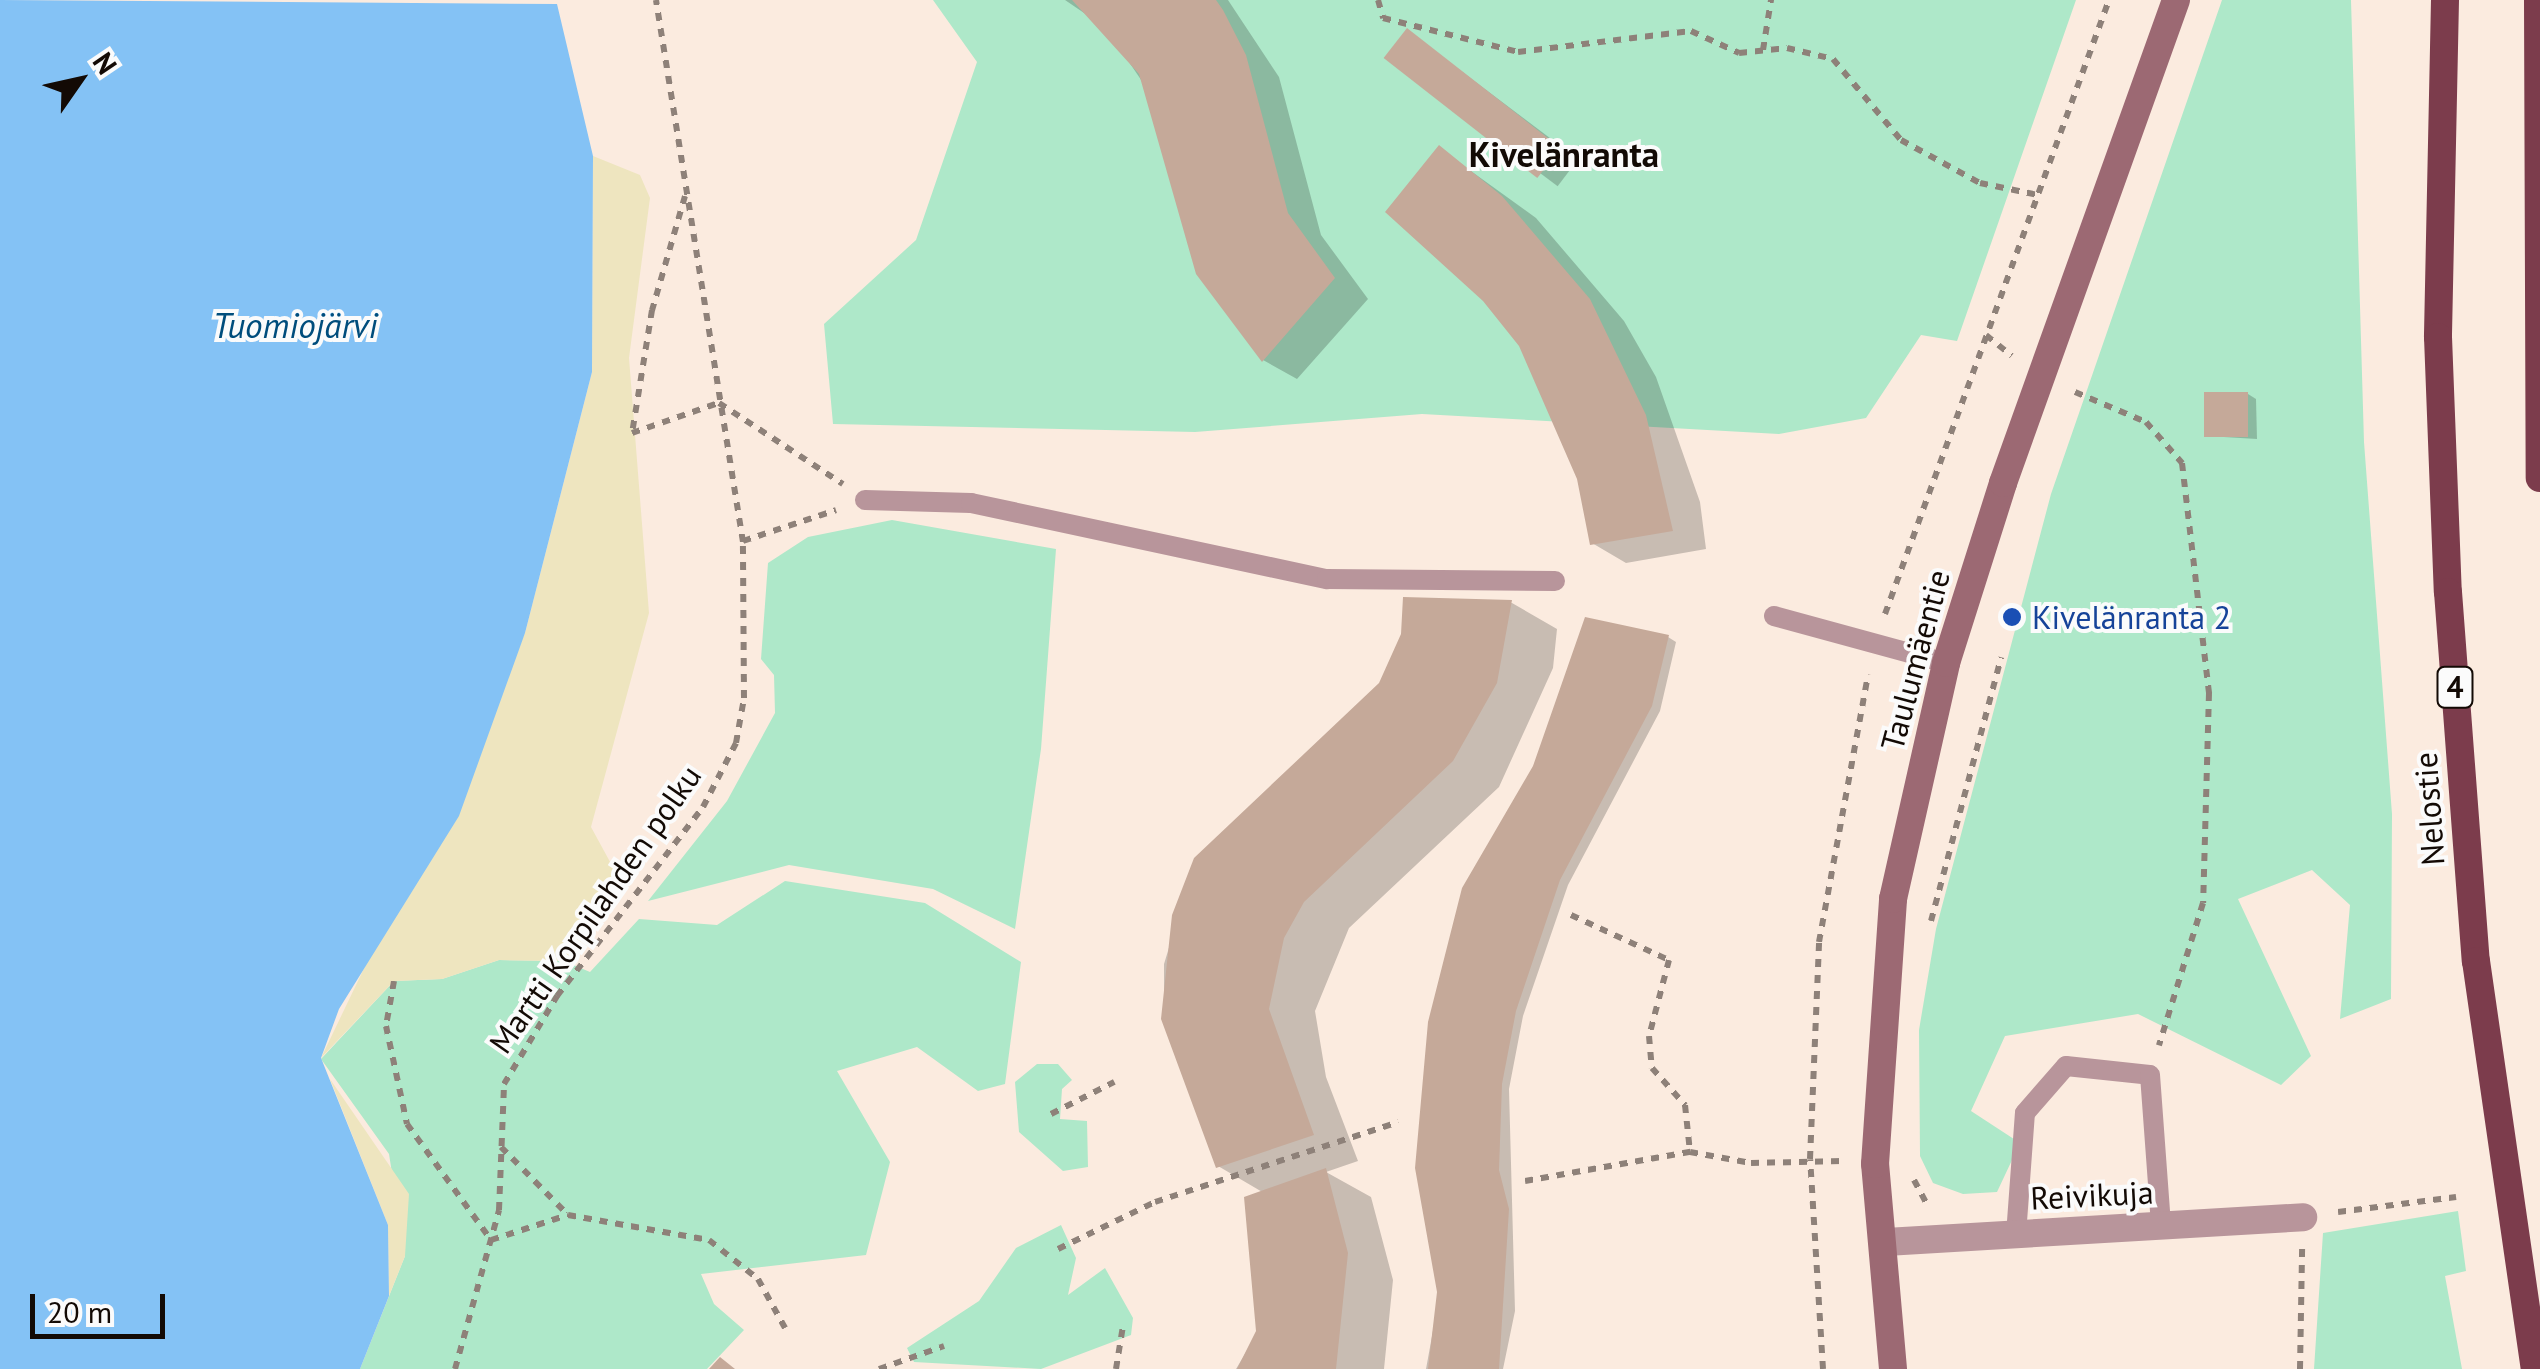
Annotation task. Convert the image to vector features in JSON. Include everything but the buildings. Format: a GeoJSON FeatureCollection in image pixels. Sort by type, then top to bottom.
{"type":"FeatureCollection","features":[{"type":"Feature","properties":{"kind":"highway","name":"Nelostie"},"geometry":{"type":"LineString","coordinates":[[2445,0],[2438,337],[2448,592],[2476,961],[2535,1369]]}},
{"type":"Feature","properties":{"kind":"highway"},"geometry":{"type":"LineString","coordinates":[[2538,0],[2540,478]]}},
{"type":"Feature","properties":{"kind":"main road","name":"Taulumäentie"},"geometry":{"type":"LineString","coordinates":[[1893,1369],[1886,1242],[1876,1164],[1881,1009],[1893,899],[1946,663],[2040,378],[2176,0]]}},
{"type":"Feature","properties":{"kind":"street","name":"Reivikuja"},"geometry":{"type":"LineString","coordinates":[[1886,1242],[2303,1217]]}},
{"type":"Feature","properties":{"kind":"lane"},"geometry":{"type":"LineString","coordinates":[[865,500],[972,503],[1327,579],[1555,581]]}},
{"type":"Feature","properties":{"kind":"lane"},"geometry":{"type":"LineString","coordinates":[[1774,616],[1946,663]]}},
{"type":"Feature","properties":{"kind":"lane"},"geometry":{"type":"LineString","coordinates":[[2016,1234],[2025,1113],[2066,1066],[2150,1075],[2161,1226]]}},
{"type":"Feature","properties":{"kind":"path","name":"Martti Korpilahden polku"},"geometry":{"type":"LineString","coordinates":[[455,1369],[491,1240],[504,1084],[557,996],[703,807],[736,743],[743,542],[656,0]]}},
{"type":"Feature","properties":{"kind":"path"},"geometry":{"type":"LineString","coordinates":[[1378,0],[1383,18],[1518,52],[1691,31],[1739,53],[1762,50],[1832,60],[1901,140],[1980,183],[2038,195]]}},
{"type":"Feature","properties":{"kind":"path"},"geometry":{"type":"LineString","coordinates":[[1762,50],[1771,0]]}},
{"type":"Feature","properties":{"kind":"path"},"geometry":{"type":"LineString","coordinates":[[1823,1369],[1810,1159],[1818,942],[1874,645],[2109,0]]}},
{"type":"Feature","properties":{"kind":"path"},"geometry":{"type":"LineString","coordinates":[[686,193],[652,310],[632,433],[718,403],[865,500]]}},
{"type":"Feature","properties":{"kind":"path"},"geometry":{"type":"LineString","coordinates":[[1986,335],[2040,378],[2146,422],[2182,463],[2209,693],[2203,902],[2150,1075]]}},
{"type":"Feature","properties":{"kind":"path"},"geometry":{"type":"LineString","coordinates":[[743,542],[865,500]]}},
{"type":"Feature","properties":{"kind":"path"},"geometry":{"type":"LineString","coordinates":[[1926,943],[2001,657]]}},
{"type":"Feature","properties":{"kind":"path"},"geometry":{"type":"LineString","coordinates":[[1571,915],[1669,960],[1648,1036],[1652,1068],[1685,1105],[1690,1152]]}},
{"type":"Feature","properties":{"kind":"path"},"geometry":{"type":"LineString","coordinates":[[394,980],[386,1026],[407,1124],[491,1240],[568,1215],[709,1240],[758,1279],[786,1328]]}},
{"type":"Feature","properties":{"kind":"path"},"geometry":{"type":"LineString","coordinates":[[1052,1114],[1114,1082]]}},
{"type":"Feature","properties":{"kind":"path"},"geometry":{"type":"LineString","coordinates":[[1058,1249],[1155,1202],[1398,1122]]}},
{"type":"Feature","properties":{"kind":"path"},"geometry":{"type":"LineString","coordinates":[[501,1147],[568,1215]]}},
{"type":"Feature","properties":{"kind":"path"},"geometry":{"type":"LineString","coordinates":[[1524,1182],[1690,1152],[1751,1163],[1810,1159]]}},
{"type":"Feature","properties":{"kind":"path"},"geometry":{"type":"LineString","coordinates":[[2300,1369],[2303,1217],[2456,1197]]}},
{"type":"Feature","properties":{"kind":"path"},"geometry":{"type":"LineString","coordinates":[[1116,1369],[1123,1326]]}},
{"type":"Feature","properties":{"kind":"path"},"geometry":{"type":"LineString","coordinates":[[878,1369],[944,1346]]}},
{"type":"Feature","properties":{"kind":"green space"},"geometry":{"type":"Polygon","coordinates":[[[933,0],[2076,0],[1957,341],[1921,335],[1866,418],[1779,434],[1422,414],[1195,432],[833,424],[824,324],[916,240],[977,62],[933,0]]]}},
{"type":"Feature","properties":{"kind":"green space"},"geometry":{"type":"Polygon","coordinates":[[[2222,0],[2351,0],[2364,442],[2392,814],[2391,999],[2340,1019],[2350,905],[2312,870],[2238,899],[2311,1056],[2281,1085],[2138,1014],[2005,1036],[1971,1111],[2020,1143],[1997,1192],[1963,1194],[1933,1183],[1920,1156],[1919,1030],[1936,929],[2051,494],[2222,0]]]}},
{"type":"Feature","properties":{"kind":"green space"},"geometry":{"type":"Polygon","coordinates":[[[892,520],[1056,549],[1041,749],[1015,929],[933,889],[789,865],[648,901],[727,801],[775,713],[774,675],[761,659],[768,563],[808,537],[892,520]]]}},
{"type":"Feature","properties":{"kind":"green space"},"geometry":{"type":"Polygon","coordinates":[[[785,881],[925,903],[1021,962],[1005,1084],[978,1091],[917,1047],[837,1071],[890,1162],[866,1255],[701,1274],[714,1304],[744,1330],[707,1369],[360,1369],[405,1256],[389,1154],[321,1059],[394,981],[442,979],[499,960],[564,961],[590,972],[639,919],[717,925],[785,881]]]}},
{"type":"Feature","properties":{"kind":"green space"},"geometry":{"type":"Polygon","coordinates":[[[1037,1064],[1058,1064],[1072,1080],[1062,1089],[1060,1119],[1087,1121],[1088,1167],[1063,1171],[1019,1132],[1015,1082],[1037,1064]]]}},
{"type":"Feature","properties":{"kind":"green space"},"geometry":{"type":"Polygon","coordinates":[[[2458,1211],[2466,1271],[2445,1276],[2462,1369],[2314,1369],[2323,1233],[2458,1211]]]}},
{"type":"Feature","properties":{"kind":"green space"},"geometry":{"type":"Polygon","coordinates":[[[1061,1225],[1076,1258],[1068,1295],[1105,1268],[1133,1318],[1131,1335],[1041,1369],[914,1362],[907,1348],[979,1301],[1016,1248],[1061,1225]]]}},
{"type":"Feature","properties":{"kind":"sand"},"geometry":{"type":"Polygon","coordinates":[[[593,156],[640,175],[650,198],[629,358],[649,613],[591,827],[615,871],[612,905],[564,961],[499,960],[442,979],[394,981],[321,1058],[525,633],[592,372],[593,156]]]}},
{"type":"Feature","properties":{"kind":"sand"},"geometry":{"type":"Polygon","coordinates":[[[330,1079],[409,1194],[405,1256],[389,1296],[388,1225],[330,1079]]]}},
{"type":"Feature","properties":{"kind":"water","name":"Tuomiojärvi"},"geometry":{"type":"Polygon","coordinates":[[[0,0],[557,4],[593,156],[592,372],[525,633],[459,816],[339,1009],[321,1058],[388,1225],[389,1296],[360,1369],[0,1369],[0,0]]]}},
{"type":"Feature","properties":{"kind":"place","name":"Kivelänranta 2"},"geometry":{"type":"Point","coordinates":[2012,617]}},
{"type":"Feature","properties":{"kind":"district","name":"Kivelänranta"},"geometry":{"type":"Point","coordinates":[1564,154]}}]}
